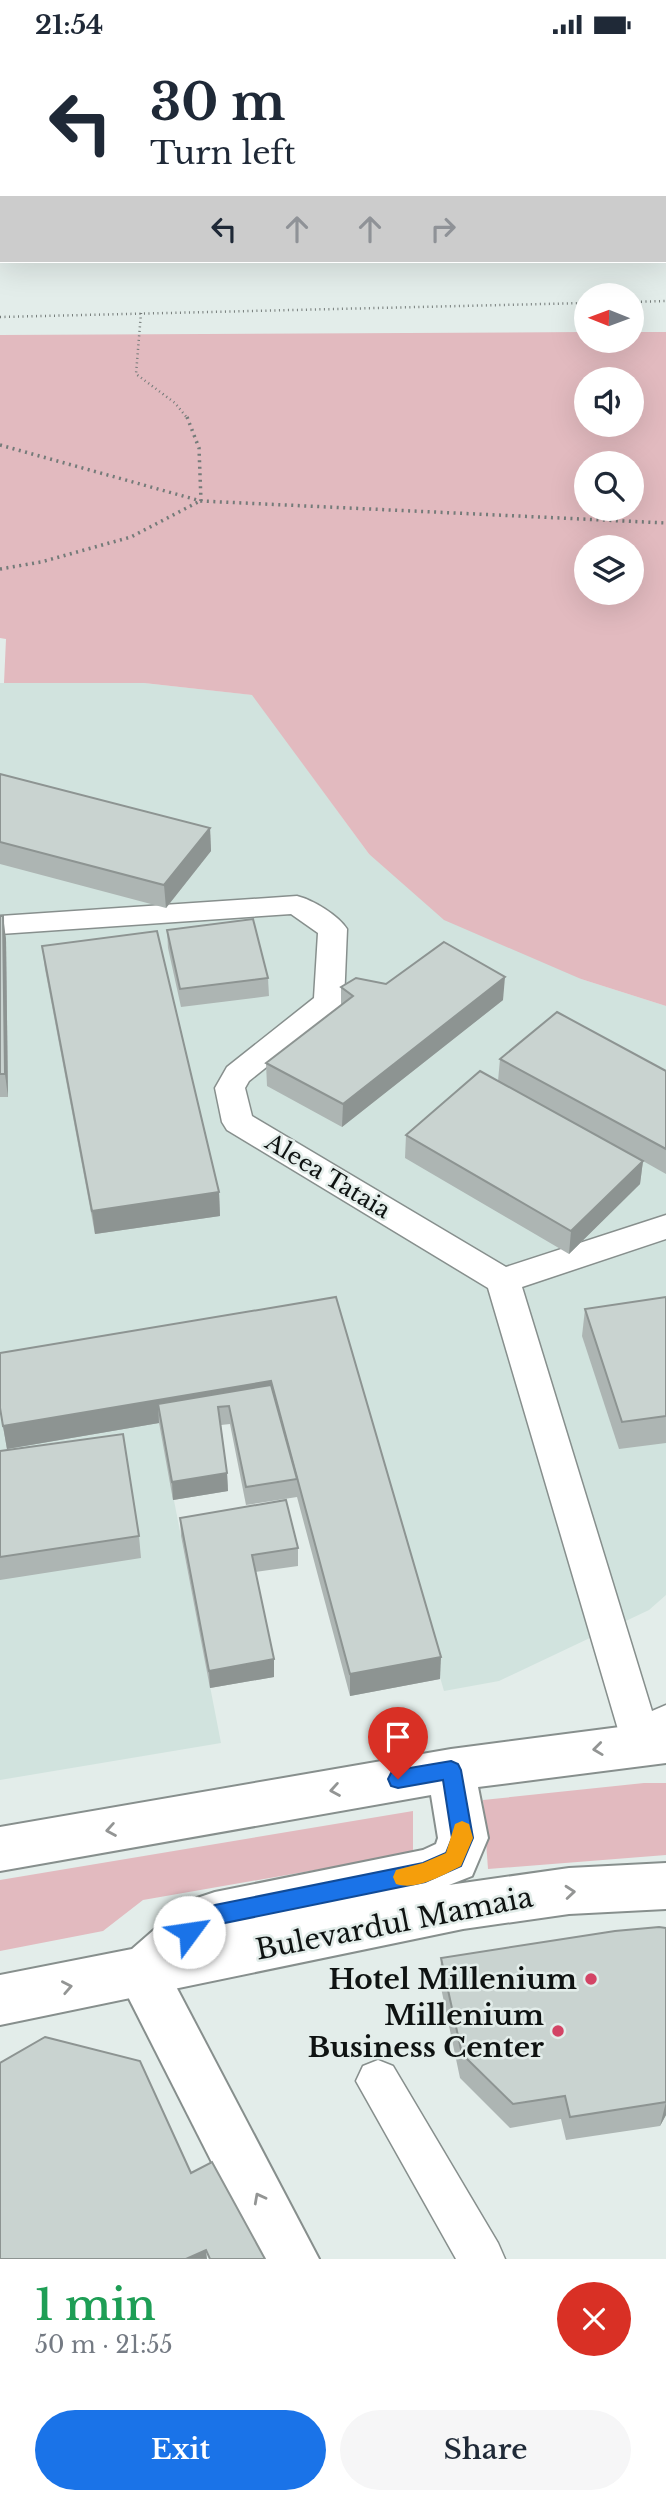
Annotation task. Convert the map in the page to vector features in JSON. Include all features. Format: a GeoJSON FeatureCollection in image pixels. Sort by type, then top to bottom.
{"type":"FeatureCollection","features":[{"type":"Feature","properties":{"kind":"main road"},"geometry":{"type":"LineString","coordinates":[[0,1849],[658,1736]]}},
{"type":"Feature","properties":{"kind":"main road"},"geometry":{"type":"LineString","coordinates":[[291,2259],[142,1973],[189,1932],[215,1915],[425,1872],[454,1860],[463,1838],[451,1770]]}},
{"type":"Feature","properties":{"kind":"main road","name":"Bulevardul Mamaia"},"geometry":{"type":"LineString","coordinates":[[0,2000],[463,1906],[569,1891],[666,1887]]}},
{"type":"Feature","properties":{"kind":"lane","name":"Aleea Tataia"},"geometry":{"type":"LineString","coordinates":[[0,925],[297,905],[333,929],[329,1002],[238,1074],[230,1089],[238,1122],[503,1280]]}},
{"type":"Feature","properties":{"kind":"lane"},"geometry":{"type":"LineString","coordinates":[[658,1736],[503,1280],[666,1227]]}},
{"type":"Feature","properties":{"kind":"lane"},"geometry":{"type":"LineString","coordinates":[[378,2081],[482,2259]]}},
{"type":"Feature","properties":{"kind":"path"},"geometry":{"type":"LineString","coordinates":[[644,302],[666,301]]}},
{"type":"Feature","properties":{"kind":"path"},"geometry":{"type":"LineString","coordinates":[[0,317],[574,303]]}},
{"type":"Feature","properties":{"kind":"path"},"geometry":{"type":"LineString","coordinates":[[141,313],[136,374],[144,384],[177,404],[194,425],[202,474],[201,501]]}},
{"type":"Feature","properties":{"kind":"path"},"geometry":{"type":"LineString","coordinates":[[0,445],[201,501],[666,523]]}},
{"type":"Feature","properties":{"kind":"path"},"geometry":{"type":"LineString","coordinates":[[0,569],[41,562],[131,537],[201,501]]}},
{"type":"Feature","properties":{"kind":"shaded area"},"geometry":{"type":"Polygon","coordinates":[[[574,332],[574,353],[644,353],[644,332],[666,332],[666,1006],[581,979],[444,920],[369,854],[252,695],[144,683],[4,683],[6,639],[0,638],[0,335],[574,332]]]}},
{"type":"Feature","properties":{"kind":"shaded area"},"geometry":{"type":"Polygon","coordinates":[[[0,683],[144,683],[253,695],[369,854],[581,979],[666,1006],[666,1595],[649,1610],[499,1681],[444,1691],[356,1389],[159,1423],[221,1743],[0,1780],[0,683]]]}},
{"type":"Feature","properties":{"kind":"shaded area"},"geometry":{"type":"Polygon","coordinates":[[[666,1783],[666,1855],[488,1869],[483,1800],[666,1783]]]}},
{"type":"Feature","properties":{"kind":"shaded area"},"geometry":{"type":"Polygon","coordinates":[[[413,1811],[413,1853],[143,1900],[103,1931],[0,1951],[0,1880],[413,1811]]]}},
{"type":"Feature","properties":{"kind":"building"},"geometry":{"type":"Polygon","coordinates":[[[0,774],[210,828],[164,885],[0,842],[0,774]]]}},
{"type":"Feature","properties":{"kind":"building"},"geometry":{"type":"Polygon","coordinates":[[[0,916],[3,916],[5,1074],[0,1074],[0,916]]]}},
{"type":"Feature","properties":{"kind":"building"},"geometry":{"type":"Polygon","coordinates":[[[253,919],[268,978],[180,989],[167,930],[253,919]]]}},
{"type":"Feature","properties":{"kind":"building"},"geometry":{"type":"Polygon","coordinates":[[[157,931],[219,1192],[92,1211],[42,946],[157,931]]]}},
{"type":"Feature","properties":{"kind":"building"},"geometry":{"type":"Polygon","coordinates":[[[444,942],[505,977],[343,1104],[266,1063],[353,996],[341,987],[356,978],[386,984],[444,942]]]}},
{"type":"Feature","properties":{"kind":"building"},"geometry":{"type":"Polygon","coordinates":[[[557,1012],[666,1071],[666,1149],[500,1059],[557,1012]]]}},
{"type":"Feature","properties":{"kind":"building"},"geometry":{"type":"Polygon","coordinates":[[[480,1071],[643,1161],[571,1231],[406,1135],[480,1071]]]}},
{"type":"Feature","properties":{"kind":"building"},"geometry":{"type":"Polygon","coordinates":[[[336,1297],[441,1657],[350,1674],[271,1381],[3,1426],[0,1408],[0,1353],[336,1297]]]}},
{"type":"Feature","properties":{"kind":"building"},"geometry":{"type":"Polygon","coordinates":[[[666,1297],[666,1416],[622,1422],[585,1309],[666,1297]]]}},
{"type":"Feature","properties":{"kind":"building"},"geometry":{"type":"Polygon","coordinates":[[[271,1385],[297,1479],[246,1487],[229,1406],[218,1407],[227,1473],[172,1482],[158,1404],[271,1385]]]}},
{"type":"Feature","properties":{"kind":"building"},"geometry":{"type":"Polygon","coordinates":[[[123,1434],[139,1536],[0,1557],[0,1451],[123,1434]]]}},
{"type":"Feature","properties":{"kind":"building"},"geometry":{"type":"Polygon","coordinates":[[[286,1500],[298,1548],[252,1555],[274,1659],[209,1671],[180,1518],[286,1500]]]}},
{"type":"Feature","properties":{"kind":"building","name":"Millenium Business Center"},"geometry":{"type":"Polygon","coordinates":[[[666,1928],[666,2102],[570,2117],[565,2096],[513,2104],[462,2054],[441,1958],[615,1931],[666,1928]]]}},
{"type":"Feature","properties":{"kind":"building"},"geometry":{"type":"Polygon","coordinates":[[[45,2037],[140,2061],[191,2173],[212,2162],[265,2259],[210,2259],[206,2250],[186,2259],[0,2259],[0,2063],[45,2037]]]}},
{"type":"Feature","properties":{"kind":"slow traffic"},"geometry":{"type":"LineString","coordinates":[[403,1877],[425,1872],[454,1860],[463,1838],[462,1830]]}},
{"type":"Feature","properties":{"kind":"place","name":"Hotel Millenium"},"geometry":{"type":"Point","coordinates":[591,1979]}},
{"type":"Feature","properties":{"kind":"place","name":"Millenium Business Center"},"geometry":{"type":"Point","coordinates":[558,2031]}},
{"type":"Feature","properties":{"kind":"route"},"geometry":{"type":"LineString","coordinates":[[189,1932],[215,1915],[425,1872],[454,1860],[463,1838],[451,1770],[398,1779]]}}]}
